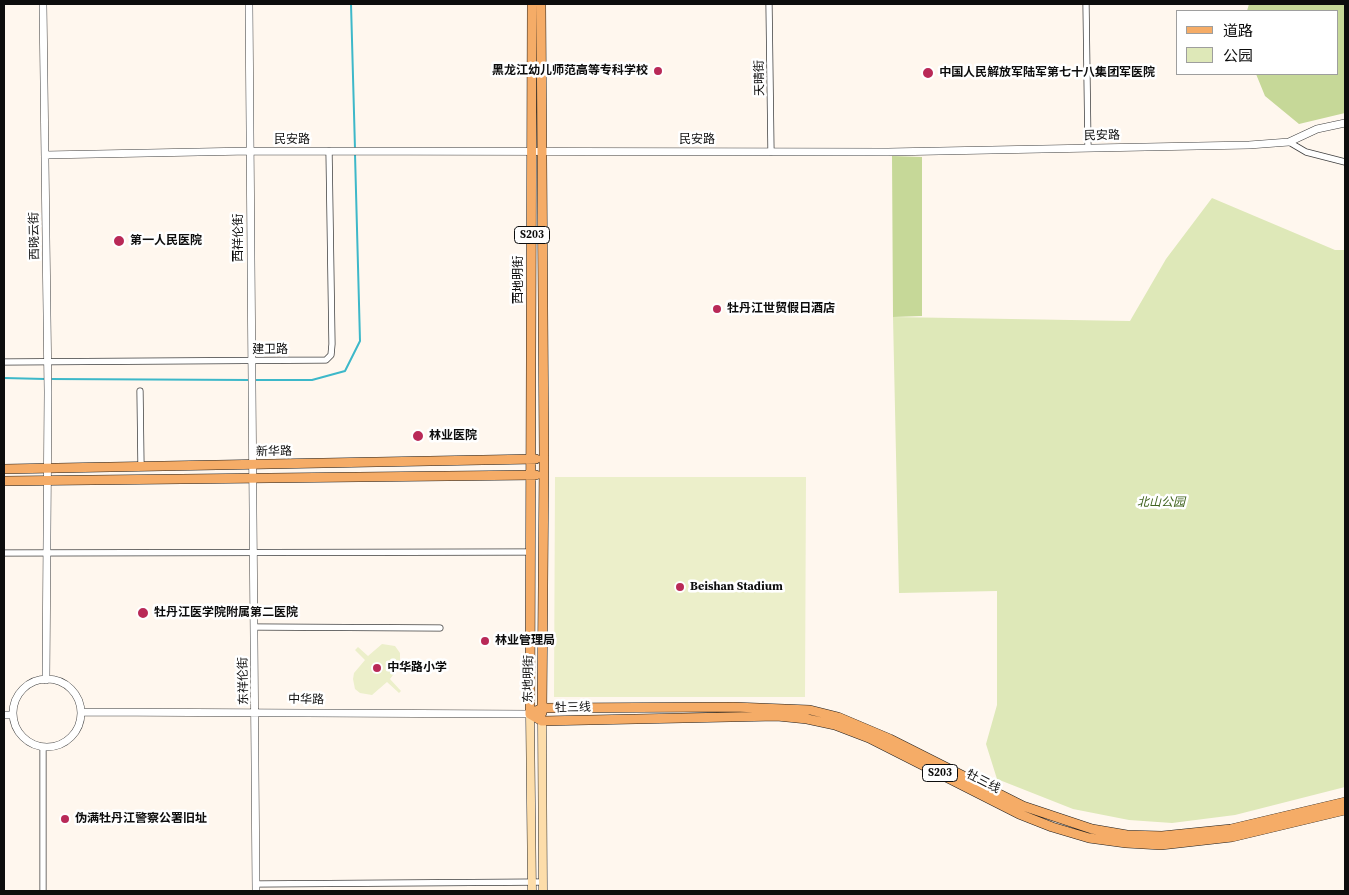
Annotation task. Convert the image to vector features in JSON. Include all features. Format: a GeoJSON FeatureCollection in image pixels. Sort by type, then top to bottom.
{"type":"FeatureCollection","features":[{"type":"Feature","properties":{"kind":"main road","name":"西地明街"},"geometry":{"type":"LineString","coordinates":[[532,4],[544,467]]}},
{"type":"Feature","properties":{"kind":"main road","name":"西地明街"},"geometry":{"type":"LineString","coordinates":[[532,467],[541,4]]}},
{"type":"Feature","properties":{"kind":"main road","name":"新华路"},"geometry":{"type":"LineString","coordinates":[[4,469],[141,466],[252,471],[544,467]]}},
{"type":"Feature","properties":{"kind":"main road","name":"东地明街"},"geometry":{"type":"LineString","coordinates":[[532,467],[530,714],[532,891]]}},
{"type":"Feature","properties":{"kind":"main road"},"geometry":{"type":"LineString","coordinates":[[4,481],[252,471],[544,467]]}},
{"type":"Feature","properties":{"kind":"main road","name":"东地明街"},"geometry":{"type":"LineString","coordinates":[[543,891],[544,467]]}},
{"type":"Feature","properties":{"kind":"main road","name":"牡三线"},"geometry":{"type":"LineString","coordinates":[[530,714],[542,708],[734,707],[810,710],[838,717],[890,739],[1023,806],[1092,828],[1127,834],[1162,836],[1231,829],[1345,802]]}},
{"type":"Feature","properties":{"kind":"main road","name":"牡三线"},"geometry":{"type":"LineString","coordinates":[[530,714],[542,721],[777,716],[807,719],[835,725],[869,738],[1019,814],[1052,827],[1089,838],[1126,843],[1161,845],[1232,837],[1345,810]]}},
{"type":"Feature","properties":{"kind":"street","name":"西晓云街"},"geometry":{"type":"LineString","coordinates":[[43,4],[48,362],[46,680]]}},
{"type":"Feature","properties":{"kind":"street","name":"西祥伦街"},"geometry":{"type":"LineString","coordinates":[[249,4],[252,471]]}},
{"type":"Feature","properties":{"kind":"street","name":"天晴街"},"geometry":{"type":"LineString","coordinates":[[770,4],[771,152]]}},
{"type":"Feature","properties":{"kind":"street"},"geometry":{"type":"LineString","coordinates":[[1086,4],[1088,148]]}},
{"type":"Feature","properties":{"kind":"street","name":"民安路"},"geometry":{"type":"LineString","coordinates":[[45,155],[250,151],[771,152],[1249,145],[1289,142],[1317,128],[1345,123]]}},
{"type":"Feature","properties":{"kind":"street"},"geometry":{"type":"LineString","coordinates":[[1289,142],[1306,152],[1345,162]]}},
{"type":"Feature","properties":{"kind":"street","name":"建卫路"},"geometry":{"type":"LineString","coordinates":[[4,362],[326,360],[331,355],[329,151]]}},
{"type":"Feature","properties":{"kind":"street"},"geometry":{"type":"LineString","coordinates":[[140,391],[141,466]]}},
{"type":"Feature","properties":{"kind":"street","name":"东祥伦街"},"geometry":{"type":"LineString","coordinates":[[252,471],[256,888]]}},
{"type":"Feature","properties":{"kind":"street"},"geometry":{"type":"LineString","coordinates":[[4,553],[531,552]]}},
{"type":"Feature","properties":{"kind":"street"},"geometry":{"type":"LineString","coordinates":[[254,627],[440,628]]}},
{"type":"Feature","properties":{"kind":"street"},"geometry":{"type":"LineString","coordinates":[[46,680],[56,681],[74,692],[81,712],[77,728],[67,741],[57,746],[43,747],[26,740],[20,733],[13,715],[14,704],[26,687],[46,680]]}},
{"type":"Feature","properties":{"kind":"street","name":"中华路"},"geometry":{"type":"LineString","coordinates":[[81,712],[255,711],[530,714]]}},
{"type":"Feature","properties":{"kind":"street"},"geometry":{"type":"LineString","coordinates":[[4,715],[13,715]]}},
{"type":"Feature","properties":{"kind":"street"},"geometry":{"type":"LineString","coordinates":[[43,747],[43,891]]}},
{"type":"Feature","properties":{"kind":"street"},"geometry":{"type":"LineString","coordinates":[[256,888],[543,882]]}},
{"type":"Feature","properties":{"kind":"green space"},"geometry":{"type":"Polygon","coordinates":[[[1249,4],[1345,4],[1345,113],[1299,124],[1265,96],[1256,75],[1339,75],[1339,10],[1247,10],[1249,4]]]}},
{"type":"Feature","properties":{"kind":"green space"},"geometry":{"type":"Polygon","coordinates":[[[892,156],[922,157],[922,316],[893,317],[892,156]]]}},
{"type":"Feature","properties":{"kind":"green space","name":"北山公园"},"geometry":{"type":"Polygon","coordinates":[[[1212,198],[1335,250],[1345,250],[1345,787],[1235,815],[1172,823],[1129,820],[1073,809],[997,779],[986,744],[997,705],[997,591],[899,593],[893,317],[1130,321],[1166,259],[1212,198]]]}},
{"type":"Feature","properties":{"kind":"green space","name":"Beishan Stadium"},"geometry":{"type":"Polygon","coordinates":[[[555,477],[806,477],[805,697],[554,697],[555,477]]]}},
{"type":"Feature","properties":{"kind":"green space"},"geometry":{"type":"Polygon","coordinates":[[[382,644],[395,646],[400,653],[400,666],[390,679],[401,691],[399,693],[387,682],[372,695],[360,693],[355,689],[353,679],[354,673],[365,660],[355,650],[358,647],[368,656],[382,644]]]}},
{"type":"Feature","properties":{"kind":"waterway"},"geometry":{"type":"LineString","coordinates":[[351,4],[355,149]]}},
{"type":"Feature","properties":{"kind":"waterway"},"geometry":{"type":"LineString","coordinates":[[254,380],[312,380],[345,371],[360,341],[355,154]]}},
{"type":"Feature","properties":{"kind":"waterway"},"geometry":{"type":"LineString","coordinates":[[4,378],[45,379]]}},
{"type":"Feature","properties":{"kind":"waterway"},"geometry":{"type":"LineString","coordinates":[[49,379],[250,380]]}},
{"type":"Feature","properties":{"kind":"place","name":"黑龙江幼儿师范高等专科学校"},"geometry":{"type":"Point","coordinates":[658,71]}},
{"type":"Feature","properties":{"kind":"place","name":"中国人民解放军陆军第七十八集团军医院"},"geometry":{"type":"Point","coordinates":[928,73]}},
{"type":"Feature","properties":{"kind":"place","name":"第一人民医院"},"geometry":{"type":"Point","coordinates":[119,241]}},
{"type":"Feature","properties":{"kind":"place","name":"牡丹江世贸假日酒店"},"geometry":{"type":"Point","coordinates":[717,309]}},
{"type":"Feature","properties":{"kind":"place","name":"林业医院"},"geometry":{"type":"Point","coordinates":[418,436]}},
{"type":"Feature","properties":{"kind":"place","name":"Beishan Stadium"},"geometry":{"type":"Point","coordinates":[680,587]}},
{"type":"Feature","properties":{"kind":"place","name":"牡丹江医学院附属第二医院"},"geometry":{"type":"Point","coordinates":[143,613]}},
{"type":"Feature","properties":{"kind":"place","name":"林业管理局"},"geometry":{"type":"Point","coordinates":[485,641]}},
{"type":"Feature","properties":{"kind":"place","name":"中华路小学"},"geometry":{"type":"Point","coordinates":[377,668]}},
{"type":"Feature","properties":{"kind":"place","name":"伪满牡丹江警察公署旧址"},"geometry":{"type":"Point","coordinates":[65,819]}}]}
